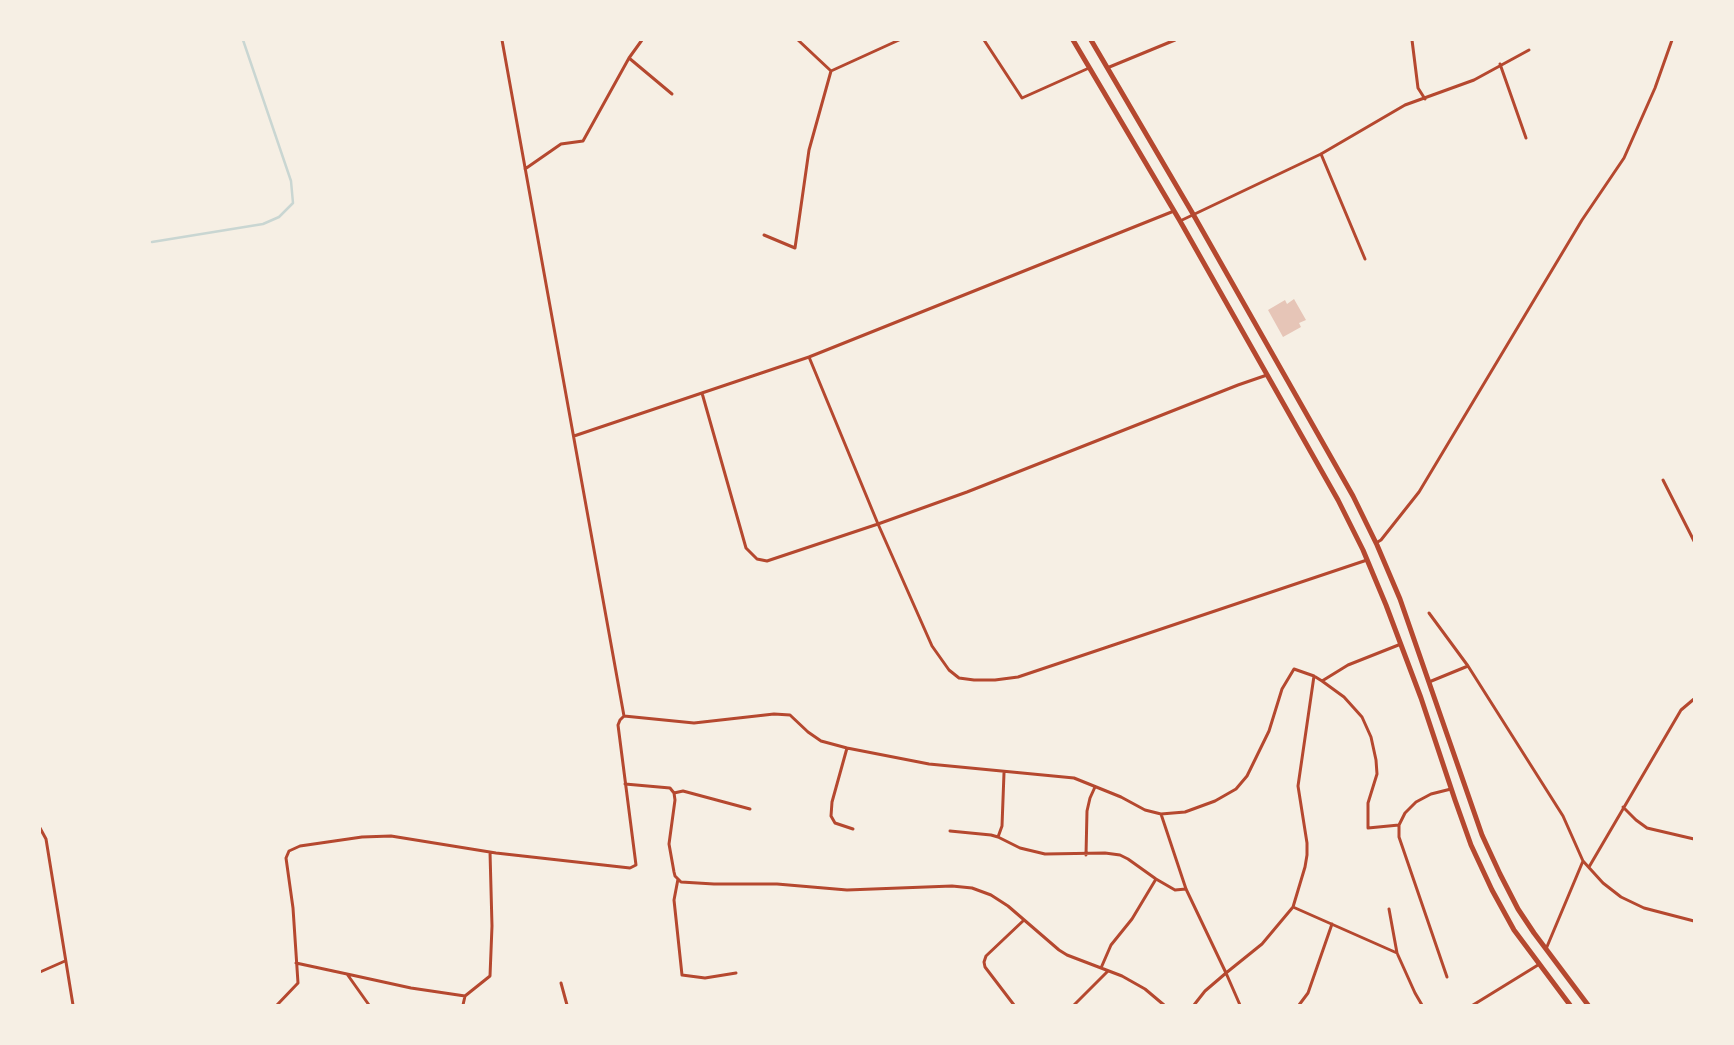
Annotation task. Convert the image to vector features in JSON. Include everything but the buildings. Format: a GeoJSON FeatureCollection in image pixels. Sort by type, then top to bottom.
{"type":"FeatureCollection","features":[{"type":"Feature","properties":{"kind":"main road"},"geometry":{"type":"LineString","coordinates":[[1073,40],[1174,210],[1338,500],[1367,560],[1400,644],[1471,845],[1492,890],[1514,930],[1570,1005]]}},
{"type":"Feature","properties":{"kind":"main road"},"geometry":{"type":"LineString","coordinates":[[1091,40],[1194,214],[1353,496],[1400,599],[1482,834],[1518,909],[1546,950],[1588,1005]]}},
{"type":"Feature","properties":{"kind":"street"},"geometry":{"type":"LineString","coordinates":[[502,40],[624,716]]}},
{"type":"Feature","properties":{"kind":"street"},"geometry":{"type":"LineString","coordinates":[[525,169],[561,144],[583,141],[642,40]]}},
{"type":"Feature","properties":{"kind":"street"},"geometry":{"type":"LineString","coordinates":[[798,40],[830,70]]}},
{"type":"Feature","properties":{"kind":"street"},"geometry":{"type":"LineString","coordinates":[[830,70],[899,40]]}},
{"type":"Feature","properties":{"kind":"street"},"geometry":{"type":"LineString","coordinates":[[984,40],[1022,98],[1090,68]]}},
{"type":"Feature","properties":{"kind":"street"},"geometry":{"type":"LineString","coordinates":[[1107,68],[1175,40]]}},
{"type":"Feature","properties":{"kind":"street"},"geometry":{"type":"LineString","coordinates":[[1412,40],[1418,88],[1425,99]]}},
{"type":"Feature","properties":{"kind":"street"},"geometry":{"type":"LineString","coordinates":[[1376,543],[1381,540],[1418,492],[1582,220],[1624,158],[1655,88],[1672,40]]}},
{"type":"Feature","properties":{"kind":"street"},"geometry":{"type":"LineString","coordinates":[[1180,221],[1321,154],[1405,105],[1474,80],[1500,64],[1529,50]]}},
{"type":"Feature","properties":{"kind":"street"},"geometry":{"type":"LineString","coordinates":[[630,58],[672,94]]}},
{"type":"Feature","properties":{"kind":"street"},"geometry":{"type":"LineString","coordinates":[[1500,64],[1526,138]]}},
{"type":"Feature","properties":{"kind":"street"},"geometry":{"type":"LineString","coordinates":[[764,235],[795,248],[808,150],[830,70]]}},
{"type":"Feature","properties":{"kind":"street"},"geometry":{"type":"LineString","coordinates":[[1321,154],[1365,259]]}},
{"type":"Feature","properties":{"kind":"street"},"geometry":{"type":"LineString","coordinates":[[574,436],[809,356],[1174,210]]}},
{"type":"Feature","properties":{"kind":"street"},"geometry":{"type":"LineString","coordinates":[[809,356],[878,524],[932,646],[949,670],[959,678],[995,680],[1018,676],[1367,560]]}},
{"type":"Feature","properties":{"kind":"street"},"geometry":{"type":"LineString","coordinates":[[702,393],[746,548],[757,558],[767,561],[967,492],[1238,385],[1268,375]]}},
{"type":"Feature","properties":{"kind":"street"},"geometry":{"type":"LineString","coordinates":[[1663,480],[1694,541]]}},
{"type":"Feature","properties":{"kind":"street"},"geometry":{"type":"LineString","coordinates":[[1429,612],[1468,666],[1564,816],[1583,861],[1603,883],[1621,897],[1644,908],[1694,921]]}},
{"type":"Feature","properties":{"kind":"street"},"geometry":{"type":"LineString","coordinates":[[1322,681],[1348,665],[1400,644]]}},
{"type":"Feature","properties":{"kind":"street"},"geometry":{"type":"LineString","coordinates":[[1429,682],[1468,666]]}},
{"type":"Feature","properties":{"kind":"street"},"geometry":{"type":"LineString","coordinates":[[624,716],[694,723],[774,714],[790,715],[821,741],[846,748],[930,764],[1004,773],[1074,778],[1121,797],[1145,810],[1161,814],[1184,812],[1215,800],[1236,789],[1247,776],[1269,731],[1282,688],[1294,669],[1322,681],[1344,697],[1362,717],[1371,737],[1377,774],[1368,803],[1368,828],[1399,825]]}},
{"type":"Feature","properties":{"kind":"street"},"geometry":{"type":"LineString","coordinates":[[1194,1005],[1205,991],[1262,944],[1294,907],[1307,855],[1307,843],[1298,786],[1314,676]]}},
{"type":"Feature","properties":{"kind":"street"},"geometry":{"type":"LineString","coordinates":[[1589,867],[1681,710],[1694,699]]}},
{"type":"Feature","properties":{"kind":"street"},"geometry":{"type":"LineString","coordinates":[[277,1005],[298,983],[299,975],[296,963],[293,908],[286,858],[289,851],[300,846],[353,838],[391,836],[490,852],[630,868],[636,865],[618,725],[624,716]]}},
{"type":"Feature","properties":{"kind":"street"},"geometry":{"type":"LineString","coordinates":[[846,748],[832,802],[831,816],[835,823],[853,829]]}},
{"type":"Feature","properties":{"kind":"street"},"geometry":{"type":"LineString","coordinates":[[998,837],[1002,826],[1004,773]]}},
{"type":"Feature","properties":{"kind":"street"},"geometry":{"type":"LineString","coordinates":[[625,784],[670,788],[674,793],[675,800],[669,844],[671,860],[678,879],[674,900],[682,975],[706,978],[736,973]]}},
{"type":"Feature","properties":{"kind":"street"},"geometry":{"type":"LineString","coordinates":[[1086,855],[1087,811],[1090,798],[1096,787]]}},
{"type":"Feature","properties":{"kind":"street"},"geometry":{"type":"LineString","coordinates":[[1447,977],[1400,837],[1399,825],[1405,813],[1416,802],[1431,794],[1451,789]]}},
{"type":"Feature","properties":{"kind":"street"},"geometry":{"type":"LineString","coordinates":[[674,793],[683,791],[750,809]]}},
{"type":"Feature","properties":{"kind":"street"},"geometry":{"type":"LineString","coordinates":[[1623,807],[1647,828],[1694,839]]}},
{"type":"Feature","properties":{"kind":"street"},"geometry":{"type":"LineString","coordinates":[[1161,814],[1186,889],[1240,1005]]}},
{"type":"Feature","properties":{"kind":"street"},"geometry":{"type":"LineString","coordinates":[[40,828],[46,839],[73,1005]]}},
{"type":"Feature","properties":{"kind":"street"},"geometry":{"type":"LineString","coordinates":[[950,831],[998,837],[1020,848],[1036,852],[1086,855],[1105,853],[1120,856],[1128,859],[1175,890],[1186,889]]}},
{"type":"Feature","properties":{"kind":"street"},"geometry":{"type":"LineString","coordinates":[[463,1005],[465,996],[490,976],[492,926],[490,852]]}},
{"type":"Feature","properties":{"kind":"street"},"geometry":{"type":"LineString","coordinates":[[1546,950],[1583,861]]}},
{"type":"Feature","properties":{"kind":"street"},"geometry":{"type":"LineString","coordinates":[[678,879],[685,883],[777,884],[848,890],[962,886],[991,895],[1008,906],[1059,950],[1145,989],[1164,1005]]}},
{"type":"Feature","properties":{"kind":"street"},"geometry":{"type":"LineString","coordinates":[[1101,968],[1111,945],[1132,919],[1156,879]]}},
{"type":"Feature","properties":{"kind":"street"},"geometry":{"type":"LineString","coordinates":[[1294,907],[1397,953]]}},
{"type":"Feature","properties":{"kind":"street"},"geometry":{"type":"LineString","coordinates":[[1389,909],[1397,953],[1422,1005]]}},
{"type":"Feature","properties":{"kind":"street"},"geometry":{"type":"LineString","coordinates":[[1014,1005],[985,967],[984,962],[986,956],[1024,920]]}},
{"type":"Feature","properties":{"kind":"street"},"geometry":{"type":"LineString","coordinates":[[1299,1005],[1308,993],[1332,924]]}},
{"type":"Feature","properties":{"kind":"street"},"geometry":{"type":"LineString","coordinates":[[40,972],[65,961]]}},
{"type":"Feature","properties":{"kind":"street"},"geometry":{"type":"LineString","coordinates":[[296,963],[411,988],[465,996]]}},
{"type":"Feature","properties":{"kind":"street"},"geometry":{"type":"LineString","coordinates":[[1473,1005],[1538,964]]}},
{"type":"Feature","properties":{"kind":"street"},"geometry":{"type":"LineString","coordinates":[[1074,1005],[1108,971]]}},
{"type":"Feature","properties":{"kind":"street"},"geometry":{"type":"LineString","coordinates":[[347,974],[369,1005]]}},
{"type":"Feature","properties":{"kind":"street"},"geometry":{"type":"LineString","coordinates":[[561,983],[568,1005]]}},
{"type":"Feature","properties":{"kind":"waterway"},"geometry":{"type":"LineString","coordinates":[[152,242],[263,224],[279,217],[293,203],[291,181],[243,40]]}}]}
